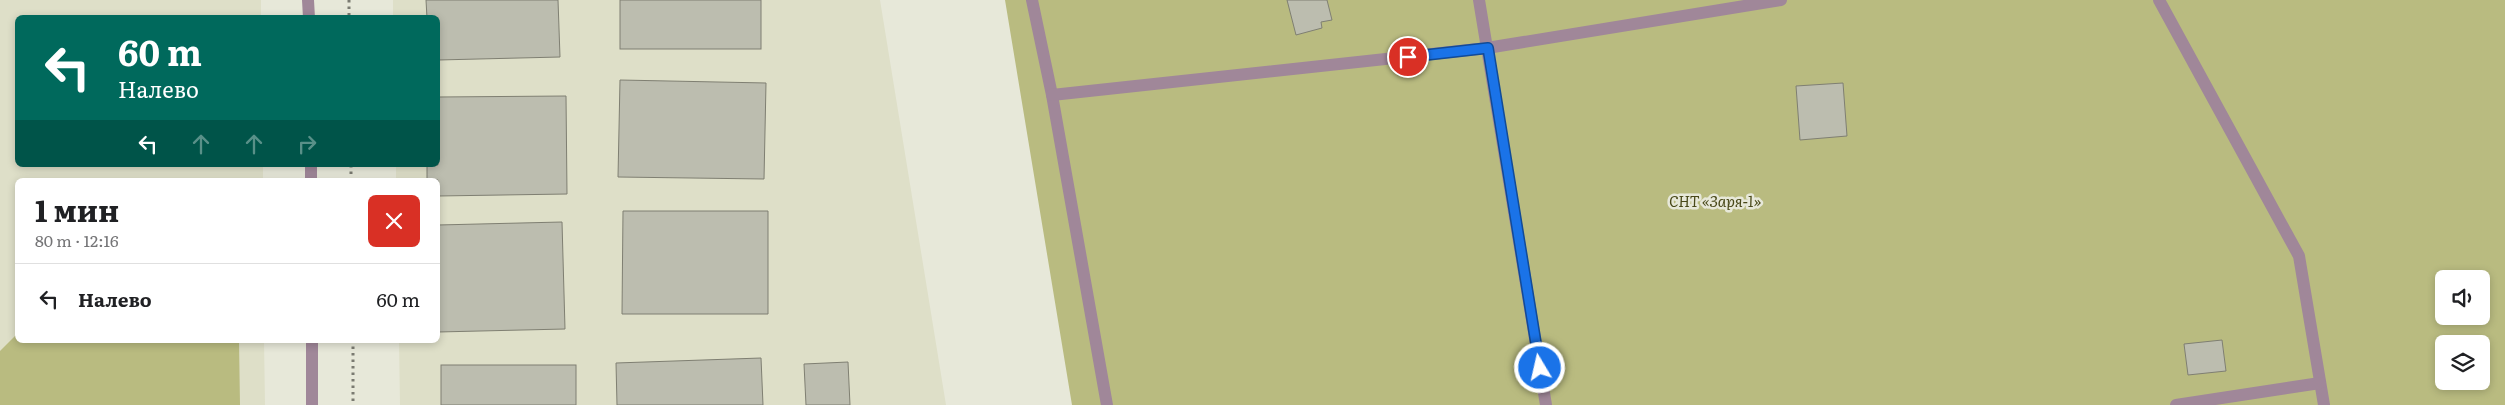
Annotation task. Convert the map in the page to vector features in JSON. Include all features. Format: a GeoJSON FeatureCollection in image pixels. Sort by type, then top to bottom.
{"type":"FeatureCollection","features":[{"type":"Feature","properties":{"kind":"street"},"geometry":{"type":"LineString","coordinates":[[308,0],[309,15]]}},
{"type":"Feature","properties":{"kind":"street"},"geometry":{"type":"LineString","coordinates":[[1032,0],[1052,95],[1106,405]]}},
{"type":"Feature","properties":{"kind":"street"},"geometry":{"type":"LineString","coordinates":[[1479,0],[1546,405]]}},
{"type":"Feature","properties":{"kind":"street"},"geometry":{"type":"LineString","coordinates":[[1052,95],[1488,48],[1781,0]]}},
{"type":"Feature","properties":{"kind":"street"},"geometry":{"type":"LineString","coordinates":[[2160,0],[2299,256],[2324,405]]}},
{"type":"Feature","properties":{"kind":"street"},"geometry":{"type":"LineString","coordinates":[[312,343],[312,405]]}},
{"type":"Feature","properties":{"kind":"street"},"geometry":{"type":"LineString","coordinates":[[2176,405],[2320,383]]}},
{"type":"Feature","properties":{"kind":"path"},"geometry":{"type":"LineString","coordinates":[[349,0],[349,15]]}},
{"type":"Feature","properties":{"kind":"path"},"geometry":{"type":"LineString","coordinates":[[352,343],[353,405]]}},
{"type":"Feature","properties":{"kind":"shaded area"},"geometry":{"type":"Polygon","coordinates":[[[0,0],[261,0],[261,15],[15,15],[15,167],[263,167],[263,178],[15,178],[15,343],[264,343],[265,405],[0,405],[0,0]]]}},
{"type":"Feature","properties":{"kind":"shaded area"},"geometry":{"type":"Polygon","coordinates":[[[393,0],[880,0],[946,405],[400,405],[399,343],[440,343],[440,178],[396,178],[396,167],[440,167],[440,15],[393,15],[393,0]]]}},
{"type":"Feature","properties":{"kind":"green space","name":"СНТ «Заря-1»"},"geometry":{"type":"Polygon","coordinates":[[[1005,0],[2505,0],[2505,405],[1072,405],[1005,0]]]}},
{"type":"Feature","properties":{"kind":"green space"},"geometry":{"type":"Polygon","coordinates":[[[15,336],[15,343],[239,343],[240,405],[0,405],[0,351],[15,336]]]}},
{"type":"Feature","properties":{"kind":"building"},"geometry":{"type":"Polygon","coordinates":[[[426,0],[558,0],[560,57],[440,60],[440,15],[427,15],[426,0]]]}},
{"type":"Feature","properties":{"kind":"building"},"geometry":{"type":"Polygon","coordinates":[[[620,0],[761,0],[761,49],[620,49],[620,0]]]}},
{"type":"Feature","properties":{"kind":"building"},"geometry":{"type":"Polygon","coordinates":[[[1287,0],[1327,0],[1332,20],[1321,22],[1322,28],[1296,35],[1287,0]]]}},
{"type":"Feature","properties":{"kind":"building"},"geometry":{"type":"Polygon","coordinates":[[[620,80],[766,83],[764,179],[618,177],[620,80]]]}},
{"type":"Feature","properties":{"kind":"building"},"geometry":{"type":"Polygon","coordinates":[[[1843,83],[1847,136],[1800,140],[1796,86],[1843,83]]]}},
{"type":"Feature","properties":{"kind":"building"},"geometry":{"type":"Polygon","coordinates":[[[566,96],[567,194],[440,196],[440,178],[427,178],[427,167],[440,167],[440,97],[566,96]]]}},
{"type":"Feature","properties":{"kind":"building"},"geometry":{"type":"Polygon","coordinates":[[[623,211],[768,211],[768,314],[622,314],[623,211]]]}},
{"type":"Feature","properties":{"kind":"building"},"geometry":{"type":"Polygon","coordinates":[[[562,222],[565,329],[440,332],[440,225],[562,222]]]}},
{"type":"Feature","properties":{"kind":"building"},"geometry":{"type":"Polygon","coordinates":[[[2222,340],[2226,371],[2188,375],[2184,344],[2222,340]]]}},
{"type":"Feature","properties":{"kind":"building"},"geometry":{"type":"Polygon","coordinates":[[[761,358],[763,405],[617,405],[616,363],[761,358]]]}},
{"type":"Feature","properties":{"kind":"building"},"geometry":{"type":"Polygon","coordinates":[[[848,362],[850,405],[806,405],[804,364],[848,362]]]}},
{"type":"Feature","properties":{"kind":"building"},"geometry":{"type":"Polygon","coordinates":[[[441,365],[576,365],[576,405],[441,405],[441,365]]]}},
{"type":"Feature","properties":{"kind":"route"},"geometry":{"type":"LineString","coordinates":[[1408,57],[1488,48],[1540,368]]}}]}
